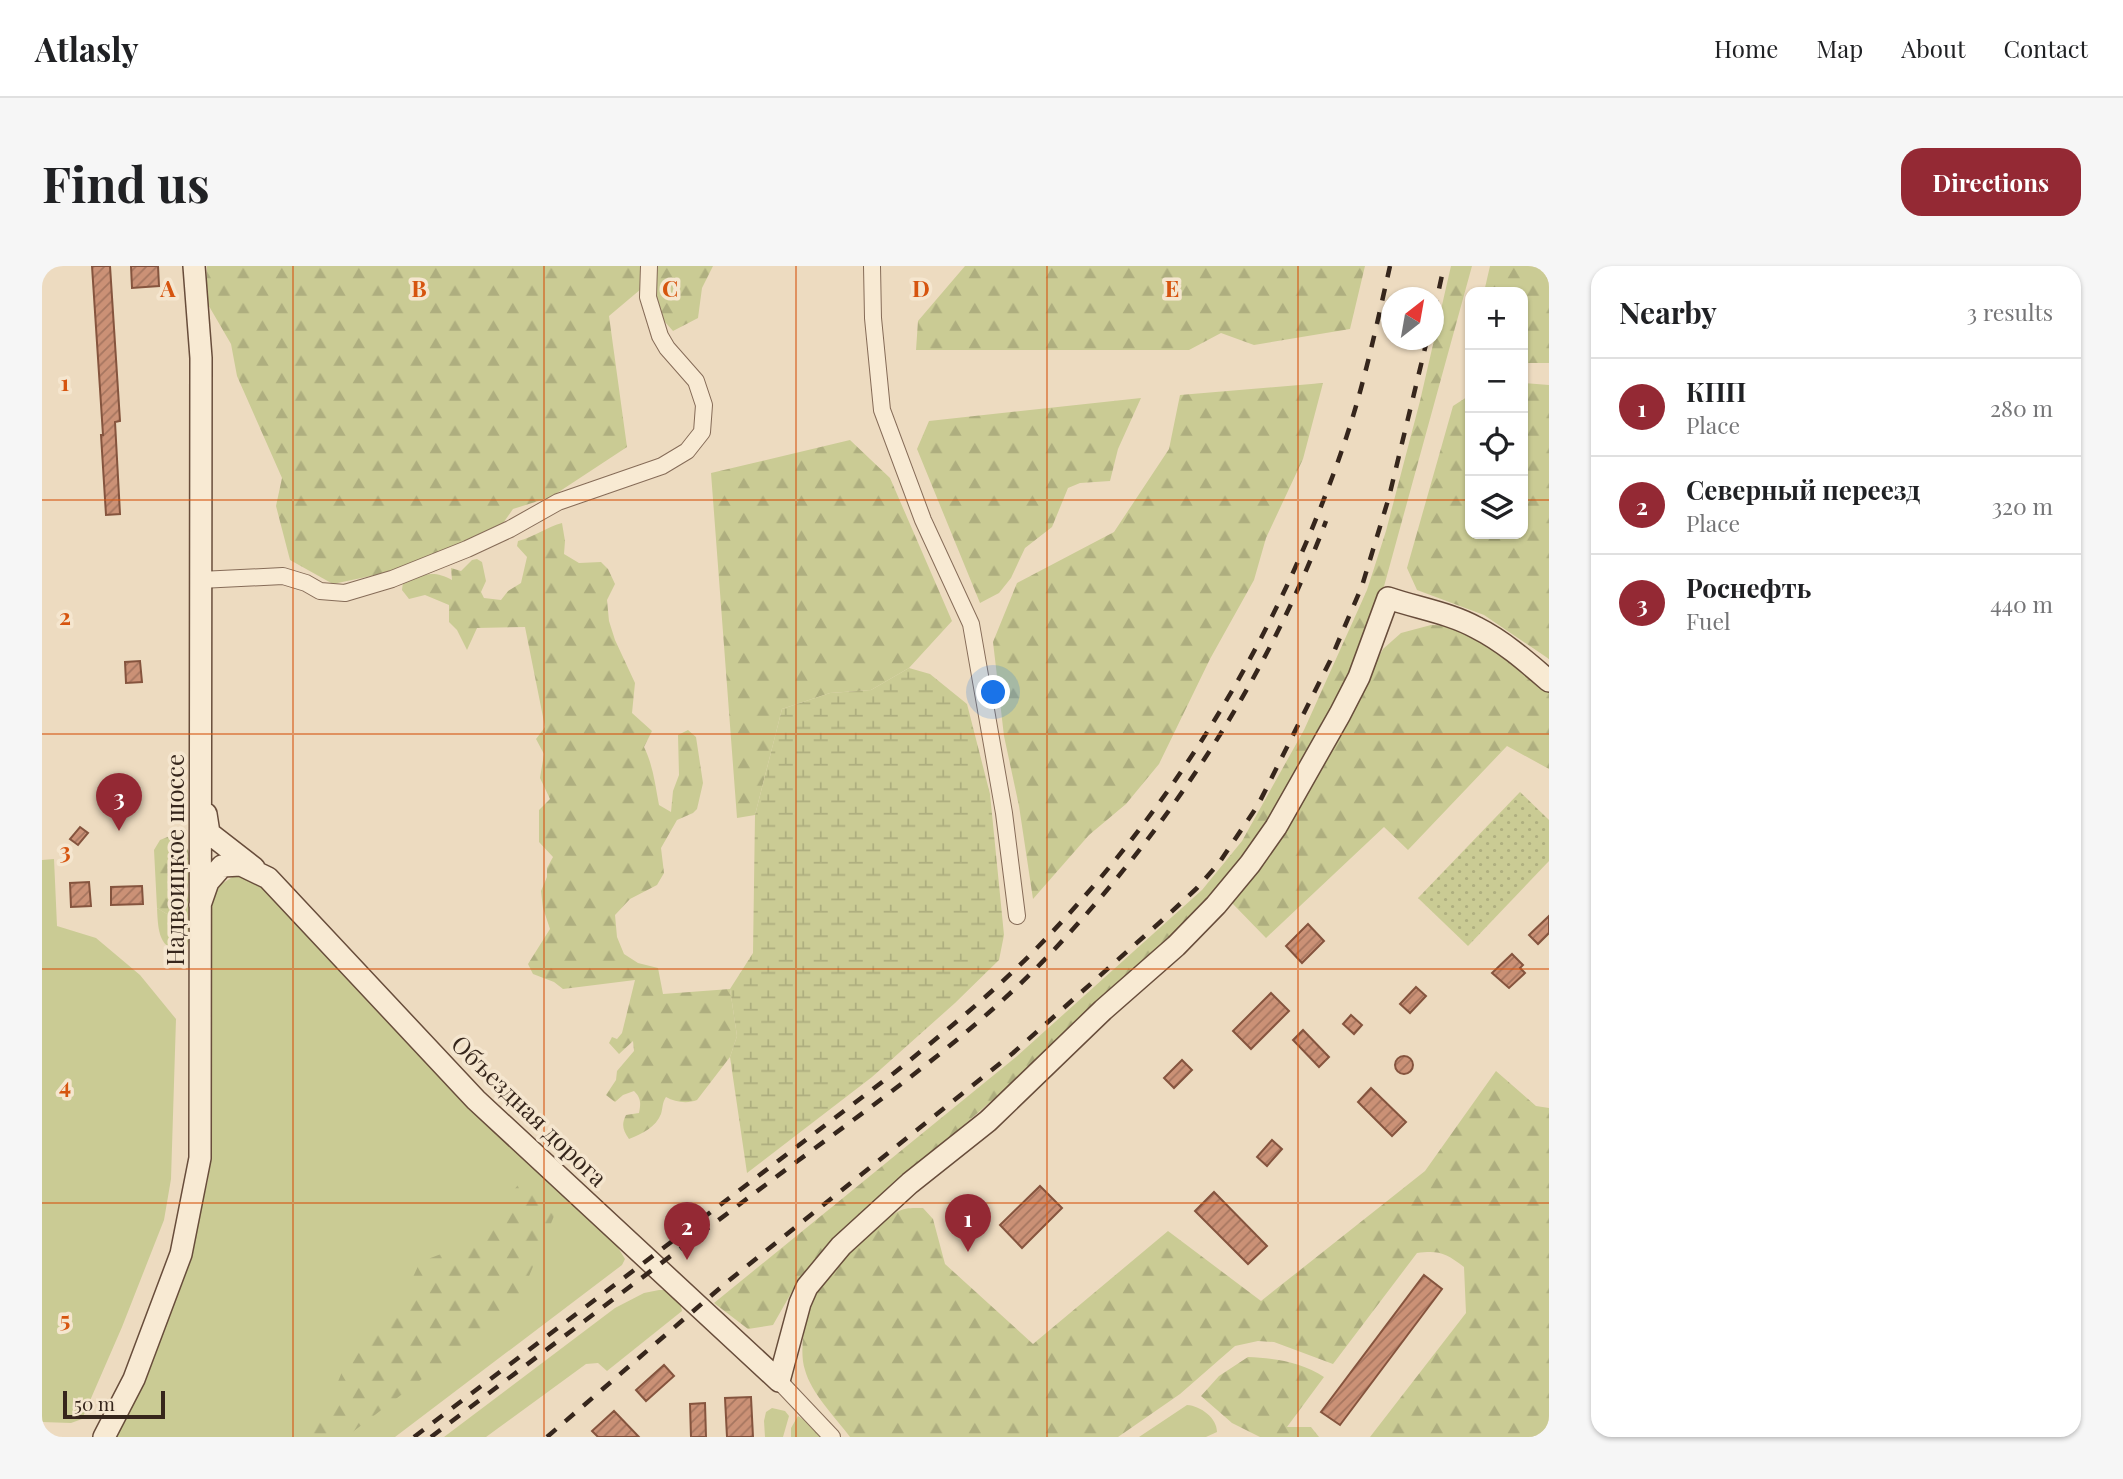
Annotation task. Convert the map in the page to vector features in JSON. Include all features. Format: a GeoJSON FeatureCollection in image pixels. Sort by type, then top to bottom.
{"type":"FeatureCollection","features":[{"type":"Feature","properties":{"kind":"street","name":"Надвоицкое шоссе"},"geometry":{"type":"LineString","coordinates":[[104,1437],[134,1379],[181,1254],[200,1158],[201,358],[194,266]]}},
{"type":"Feature","properties":{"kind":"street"},"geometry":{"type":"LineString","coordinates":[[200,580],[283,576],[320,591],[345,593],[392,579],[467,550],[558,502],[662,466],[687,452],[702,432],[704,405],[696,381],[660,336],[648,298],[649,266]]}},
{"type":"Feature","properties":{"kind":"street"},"geometry":{"type":"LineString","coordinates":[[869,267],[882,410],[923,520],[971,624],[1004,813],[1017,916]]}},
{"type":"Feature","properties":{"kind":"street"},"geometry":{"type":"LineString","coordinates":[[779,1381],[800,1303],[807,1287],[841,1246],[910,1184],[988,1121],[1103,1010],[1176,946],[1216,905],[1250,864],[1276,827],[1340,714],[1359,677],[1388,598],[1478,628],[1549,681]]}},
{"type":"Feature","properties":{"kind":"street"},"geometry":{"type":"LineString","coordinates":[[200,781],[209,833],[268,878]]}},
{"type":"Feature","properties":{"kind":"street","name":"Объездная дорога"},"geometry":{"type":"LineString","coordinates":[[200,905],[208,882],[222,866],[241,865],[268,878],[476,1100],[779,1381],[832,1437]]}},
{"type":"Feature","properties":{"kind":"green space"},"geometry":{"type":"Polygon","coordinates":[[[207,266],[643,266],[641,289],[609,316],[627,447],[551,497],[513,509],[499,529],[385,573],[333,584],[290,560],[276,506],[282,478],[237,376],[231,344],[206,301],[207,266]]]}},
{"type":"Feature","properties":{"kind":"green space"},"geometry":{"type":"Polygon","coordinates":[[[653,266],[713,266],[702,288],[698,318],[673,331],[657,313],[653,266]]]}},
{"type":"Feature","properties":{"kind":"green space"},"geometry":{"type":"Polygon","coordinates":[[[965,266],[1365,266],[1350,329],[1254,345],[1221,333],[1189,350],[916,350],[918,321],[965,266]]]}},
{"type":"Feature","properties":{"kind":"green space"},"geometry":{"type":"Polygon","coordinates":[[[1451,266],[1472,266],[1380,601],[1351,677],[1268,824],[1212,899],[1019,1077],[833,1239],[798,1281],[773,1325],[748,1329],[714,1303],[1016,1057],[1202,890],[1242,841],[1304,730],[1367,590],[1386,531],[1432,350],[1444,350],[1444,296],[1451,266]]]}},
{"type":"Feature","properties":{"kind":"green space"},"geometry":{"type":"Polygon","coordinates":[[[1490,266],[1549,266],[1549,363],[1528,363],[1528,287],[1485,287],[1490,266]]]}},
{"type":"Feature","properties":{"kind":"green space"},"geometry":{"type":"Polygon","coordinates":[[[1323,383],[1303,459],[1266,538],[1254,580],[1210,659],[1159,764],[1126,804],[1089,835],[1033,899],[1019,806],[1004,736],[993,642],[1017,583],[1114,532],[1169,449],[1180,395],[1323,383]]]}},
{"type":"Feature","properties":{"kind":"green space"},"geometry":{"type":"Polygon","coordinates":[[[1528,383],[1549,385],[1549,659],[1484,615],[1417,590],[1407,568],[1453,406],[1465,398],[1465,539],[1528,539],[1528,383]]]}},
{"type":"Feature","properties":{"kind":"green space"},"geometry":{"type":"Polygon","coordinates":[[[1141,398],[1118,449],[1110,481],[1080,483],[1068,488],[1052,527],[1025,548],[1011,578],[999,593],[980,603],[917,449],[929,421],[1141,398]]]}},
{"type":"Feature","properties":{"kind":"green space"},"geometry":{"type":"Polygon","coordinates":[[[850,440],[890,478],[952,621],[909,668],[871,690],[830,693],[782,709],[755,815],[737,818],[711,473],[850,440]]]}},
{"type":"Feature","properties":{"kind":"green space"},"geometry":{"type":"Polygon","coordinates":[[[562,523],[564,554],[579,563],[601,562],[608,569],[615,584],[607,600],[609,621],[635,683],[632,713],[652,731],[644,747],[652,768],[659,805],[671,812],[673,791],[679,775],[678,735],[688,730],[696,737],[703,783],[697,809],[677,820],[661,848],[664,873],[657,885],[630,899],[615,915],[617,937],[624,954],[638,963],[658,968],[663,994],[730,989],[737,1036],[730,1057],[697,1100],[681,1102],[666,1097],[656,1123],[629,1139],[623,1125],[626,1115],[639,1113],[638,1096],[634,1091],[615,1102],[606,1095],[616,1080],[617,1071],[634,1051],[633,1041],[619,1054],[609,1043],[612,1037],[617,1039],[622,1033],[635,980],[563,989],[554,982],[533,974],[528,964],[550,929],[541,891],[553,857],[539,842],[539,810],[550,799],[540,778],[544,754],[536,739],[545,727],[525,627],[477,628],[467,650],[457,630],[449,622],[449,605],[425,595],[409,599],[402,590],[403,582],[428,574],[452,580],[451,568],[461,571],[472,560],[477,559],[482,562],[486,581],[481,592],[484,598],[501,600],[508,591],[521,583],[527,557],[517,546],[518,541],[562,523]]]}},
{"type":"Feature","properties":{"kind":"green space"},"geometry":{"type":"Polygon","coordinates":[[[1431,625],[1448,627],[1479,639],[1549,691],[1549,769],[1507,746],[1408,850],[1384,827],[1266,938],[1232,903],[1353,706],[1383,649],[1401,633],[1431,625]]]}},
{"type":"Feature","properties":{"kind":"green space"},"geometry":{"type":"Polygon","coordinates":[[[909,668],[930,674],[967,704],[990,794],[1004,935],[999,960],[872,1077],[747,1173],[730,1057],[737,1036],[730,989],[753,953],[755,815],[782,709],[830,693],[871,690],[909,668]]]}},
{"type":"Feature","properties":{"kind":"green space"},"geometry":{"type":"Polygon","coordinates":[[[1520,792],[1549,820],[1549,861],[1468,946],[1418,898],[1520,792]]]}},
{"type":"Feature","properties":{"kind":"green space"},"geometry":{"type":"Polygon","coordinates":[[[170,836],[187,847],[190,873],[182,905],[178,911],[167,914],[157,908],[154,850],[160,840],[170,836]]]}},
{"type":"Feature","properties":{"kind":"green space"},"geometry":{"type":"Polygon","coordinates":[[[54,859],[57,926],[96,938],[140,975],[176,1019],[171,1179],[164,1220],[82,1419],[71,1423],[42,1422],[42,860],[54,859]]]}},
{"type":"Feature","properties":{"kind":"green space"},"geometry":{"type":"Polygon","coordinates":[[[234,876],[247,879],[262,888],[468,1107],[617,1246],[625,1259],[622,1265],[395,1437],[116,1437],[180,1277],[208,1180],[212,1131],[210,901],[217,887],[234,876]]]}},
{"type":"Feature","properties":{"kind":"green space"},"geometry":{"type":"Polygon","coordinates":[[[189,890],[190,940],[186,948],[177,949],[170,947],[161,938],[157,908],[167,914],[186,901],[189,890]]]}},
{"type":"Feature","properties":{"kind":"green space"},"geometry":{"type":"Polygon","coordinates":[[[1496,1071],[1536,1106],[1549,1108],[1549,1437],[1370,1437],[1466,1313],[1464,1267],[1437,1252],[1417,1253],[1333,1364],[1274,1342],[1258,1341],[1235,1346],[1180,1394],[1118,1437],[850,1437],[808,1379],[803,1361],[803,1341],[806,1319],[816,1291],[853,1248],[900,1210],[923,1208],[933,1219],[945,1264],[1033,1344],[1168,1231],[1261,1301],[1425,1171],[1496,1071]]]}},
{"type":"Feature","properties":{"kind":"green space"},"geometry":{"type":"Polygon","coordinates":[[[518,1185],[562,1197],[522,1293],[490,1327],[346,1437],[294,1437],[295,1432],[326,1410],[350,1353],[394,1318],[420,1262],[470,1243],[518,1185]]]}},
{"type":"Feature","properties":{"kind":"green space"},"geometry":{"type":"Polygon","coordinates":[[[671,1290],[680,1302],[682,1311],[607,1371],[598,1363],[586,1364],[486,1437],[444,1437],[615,1308],[644,1293],[671,1290]]]}},
{"type":"Feature","properties":{"kind":"green space"},"geometry":{"type":"Polygon","coordinates":[[[1248,1357],[1287,1362],[1324,1377],[1287,1427],[1311,1427],[1319,1437],[1260,1437],[1232,1423],[1201,1396],[1219,1376],[1248,1357]]]}},
{"type":"Feature","properties":{"kind":"green space"},"geometry":{"type":"Polygon","coordinates":[[[1187,1405],[1207,1414],[1214,1422],[1217,1432],[1206,1437],[1139,1437],[1187,1405]]]}},
{"type":"Feature","properties":{"kind":"green space"},"geometry":{"type":"Polygon","coordinates":[[[772,1408],[785,1411],[789,1416],[783,1437],[765,1437],[766,1412],[772,1408]]]}},
{"type":"Feature","properties":{"kind":"green space"},"geometry":{"type":"Polygon","coordinates":[[[798,1416],[822,1437],[791,1437],[791,1428],[798,1416]]]}},
{"type":"Feature","properties":{"kind":"building"},"geometry":{"type":"Polygon","coordinates":[[[92,266],[110,266],[120,421],[115,422],[120,514],[106,515],[92,266]]]}},
{"type":"Feature","properties":{"kind":"building"},"geometry":{"type":"Polygon","coordinates":[[[131,266],[158,266],[159,286],[132,288],[131,266]]]}},
{"type":"Feature","properties":{"kind":"building"},"geometry":{"type":"Polygon","coordinates":[[[140,661],[142,682],[126,683],[125,662],[140,661]]]}},
{"type":"Feature","properties":{"kind":"building"},"geometry":{"type":"Polygon","coordinates":[[[80,827],[88,833],[78,845],[70,839],[80,827]]]}},
{"type":"Feature","properties":{"kind":"building"},"geometry":{"type":"Polygon","coordinates":[[[89,882],[91,906],[71,907],[70,883],[89,882]]]}},
{"type":"Feature","properties":{"kind":"building"},"geometry":{"type":"Polygon","coordinates":[[[142,886],[143,904],[111,905],[111,887],[142,886]]]}},
{"type":"Feature","properties":{"kind":"building"},"geometry":{"type":"Polygon","coordinates":[[[1549,916],[1549,933],[1538,944],[1529,935],[1549,916]]]}},
{"type":"Feature","properties":{"kind":"building"},"geometry":{"type":"Polygon","coordinates":[[[1308,924],[1324,941],[1302,963],[1286,946],[1308,924]]]}},
{"type":"Feature","properties":{"kind":"building"},"geometry":{"type":"Polygon","coordinates":[[[1512,954],[1523,965],[1520,968],[1525,973],[1509,988],[1492,973],[1512,954]]]}},
{"type":"Feature","properties":{"kind":"building"},"geometry":{"type":"Polygon","coordinates":[[[1416,987],[1426,996],[1410,1013],[1400,1004],[1416,987]]]}},
{"type":"Feature","properties":{"kind":"building"},"geometry":{"type":"Polygon","coordinates":[[[1271,993],[1289,1011],[1251,1049],[1233,1031],[1271,993]]]}},
{"type":"Feature","properties":{"kind":"building"},"geometry":{"type":"Polygon","coordinates":[[[1351,1015],[1362,1025],[1354,1034],[1343,1024],[1351,1015]]]}},
{"type":"Feature","properties":{"kind":"building"},"geometry":{"type":"Polygon","coordinates":[[[1303,1030],[1329,1057],[1319,1067],[1293,1040],[1303,1030]]]}},
{"type":"Feature","properties":{"kind":"building"},"geometry":{"type":"Polygon","coordinates":[[[1404,1056],[1411,1058],[1411,1072],[1404,1074],[1397,1072],[1395,1065],[1397,1058],[1404,1056]]]}},
{"type":"Feature","properties":{"kind":"building"},"geometry":{"type":"Polygon","coordinates":[[[1182,1060],[1192,1070],[1174,1088],[1164,1078],[1182,1060]]]}},
{"type":"Feature","properties":{"kind":"building"},"geometry":{"type":"Polygon","coordinates":[[[1371,1088],[1406,1122],[1392,1136],[1358,1102],[1371,1088]]]}},
{"type":"Feature","properties":{"kind":"building"},"geometry":{"type":"Polygon","coordinates":[[[1272,1140],[1282,1149],[1267,1166],[1257,1157],[1272,1140]]]}},
{"type":"Feature","properties":{"kind":"building"},"geometry":{"type":"Polygon","coordinates":[[[1040,1186],[1062,1208],[1022,1248],[1000,1225],[1040,1186]]]}},
{"type":"Feature","properties":{"kind":"building"},"geometry":{"type":"Polygon","coordinates":[[[1214,1192],[1267,1246],[1248,1264],[1195,1211],[1214,1192]]]}},
{"type":"Feature","properties":{"kind":"building"},"geometry":{"type":"Polygon","coordinates":[[[1424,1275],[1442,1289],[1340,1425],[1321,1412],[1424,1275]]]}},
{"type":"Feature","properties":{"kind":"building"},"geometry":{"type":"Polygon","coordinates":[[[664,1365],[674,1376],[646,1401],[636,1390],[664,1365]]]}},
{"type":"Feature","properties":{"kind":"building"},"geometry":{"type":"Polygon","coordinates":[[[751,1397],[753,1437],[727,1437],[725,1398],[751,1397]]]}},
{"type":"Feature","properties":{"kind":"building"},"geometry":{"type":"Polygon","coordinates":[[[705,1403],[706,1437],[691,1437],[690,1404],[705,1403]]]}},
{"type":"Feature","properties":{"kind":"building"},"geometry":{"type":"Polygon","coordinates":[[[614,1411],[639,1437],[598,1437],[592,1431],[614,1411]]]}},
{"type":"Feature","properties":{"kind":"railway"},"geometry":{"type":"LineString","coordinates":[[414,1437],[894,1073],[998,986],[1082,900],[1130,842],[1174,782],[1252,656],[1285,590],[1315,521],[1350,427],[1390,266]]}},
{"type":"Feature","properties":{"kind":"railway"},"geometry":{"type":"LineString","coordinates":[[1439,287],[1444,266]]}},
{"type":"Feature","properties":{"kind":"railway"},"geometry":{"type":"LineString","coordinates":[[547,1437],[727,1282],[1013,1053],[1167,916],[1219,863],[1258,805],[1330,661],[1362,586],[1389,497],[1425,350]]}},
{"type":"Feature","properties":{"kind":"railway"},"geometry":{"type":"LineString","coordinates":[[431,1437],[918,1071],[986,1015],[1050,954],[1134,856],[1209,751],[1274,639],[1326,521]]}},
{"type":"Feature","properties":{"kind":"place","name":"Роснефть"},"geometry":{"type":"Point","coordinates":[119,831]}},
{"type":"Feature","properties":{"kind":"place","name":"КПП"},"geometry":{"type":"Point","coordinates":[968,1252]}},
{"type":"Feature","properties":{"kind":"place","name":"Северный переезд"},"geometry":{"type":"Point","coordinates":[687,1260]}}]}
